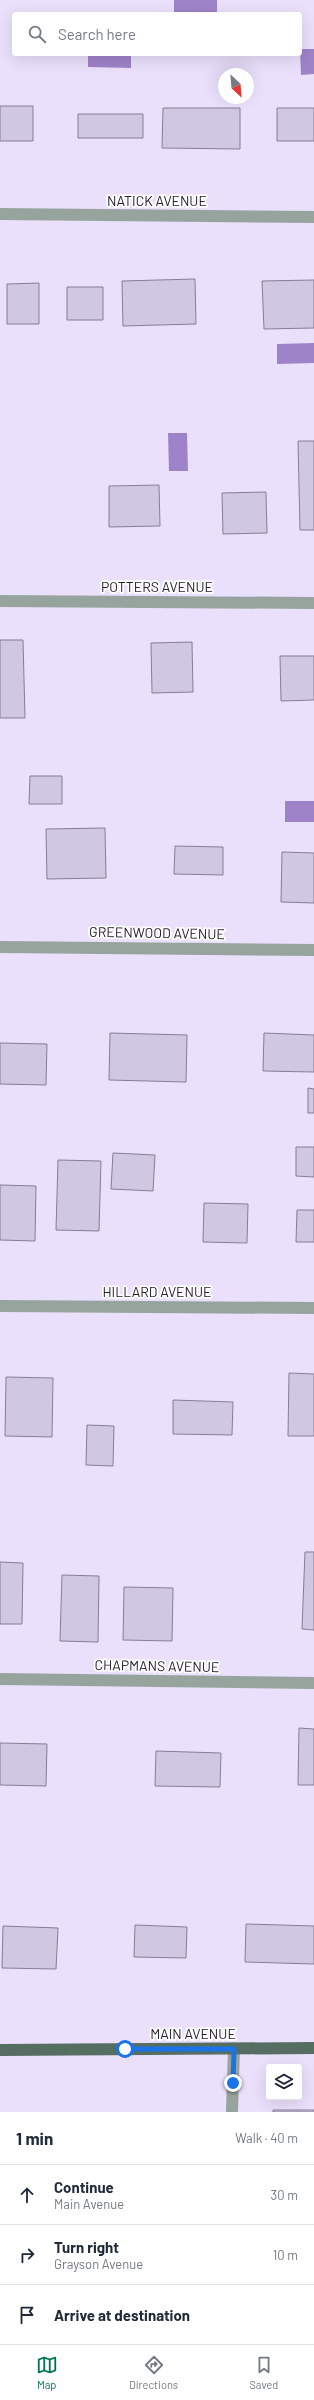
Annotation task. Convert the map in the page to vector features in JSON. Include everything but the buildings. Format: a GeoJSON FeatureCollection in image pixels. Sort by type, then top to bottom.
{"type":"FeatureCollection","features":[{"type":"Feature","properties":{"kind":"main road","name":"MAIN AVENUE"},"geometry":{"type":"LineString","coordinates":[[0,2050],[314,2048]]}},
{"type":"Feature","properties":{"kind":"street","name":"NATICK AVENUE"},"geometry":{"type":"LineString","coordinates":[[0,214],[314,217]]}},
{"type":"Feature","properties":{"kind":"street","name":"POTTERS AVENUE"},"geometry":{"type":"LineString","coordinates":[[0,601],[314,603]]}},
{"type":"Feature","properties":{"kind":"street","name":"GREENWOOD AVENUE"},"geometry":{"type":"LineString","coordinates":[[0,947],[314,950]]}},
{"type":"Feature","properties":{"kind":"street","name":"HILLARD AVENUE"},"geometry":{"type":"LineString","coordinates":[[0,1306],[314,1308]]}},
{"type":"Feature","properties":{"kind":"street","name":"CHAPMANS AVENUE"},"geometry":{"type":"LineString","coordinates":[[0,1680],[314,1683]]}},
{"type":"Feature","properties":{"kind":"street"},"geometry":{"type":"LineString","coordinates":[[232,2112],[234,2049]]}},
{"type":"Feature","properties":{"kind":"shaded area"},"geometry":{"type":"Polygon","coordinates":[[[174,0],[217,0],[217,12],[174,12],[174,0]]]}},
{"type":"Feature","properties":{"kind":"shaded area"},"geometry":{"type":"Polygon","coordinates":[[[302,49],[314,49],[314,74],[301,75],[300,56],[302,56],[302,49]]]}},
{"type":"Feature","properties":{"kind":"shaded area"},"geometry":{"type":"Polygon","coordinates":[[[88,56],[131,56],[131,68],[88,67],[88,56]]]}},
{"type":"Feature","properties":{"kind":"shaded area"},"geometry":{"type":"Polygon","coordinates":[[[314,343],[314,363],[277,364],[277,344],[314,343]]]}},
{"type":"Feature","properties":{"kind":"shaded area"},"geometry":{"type":"Polygon","coordinates":[[[168,433],[187,433],[188,471],[169,471],[168,433]]]}},
{"type":"Feature","properties":{"kind":"shaded area"},"geometry":{"type":"Polygon","coordinates":[[[285,801],[314,801],[314,822],[285,822],[285,801]]]}},
{"type":"Feature","properties":{"kind":"route"},"geometry":{"type":"LineString","coordinates":[[125,2049],[234,2049],[233,2083]]}}]}
